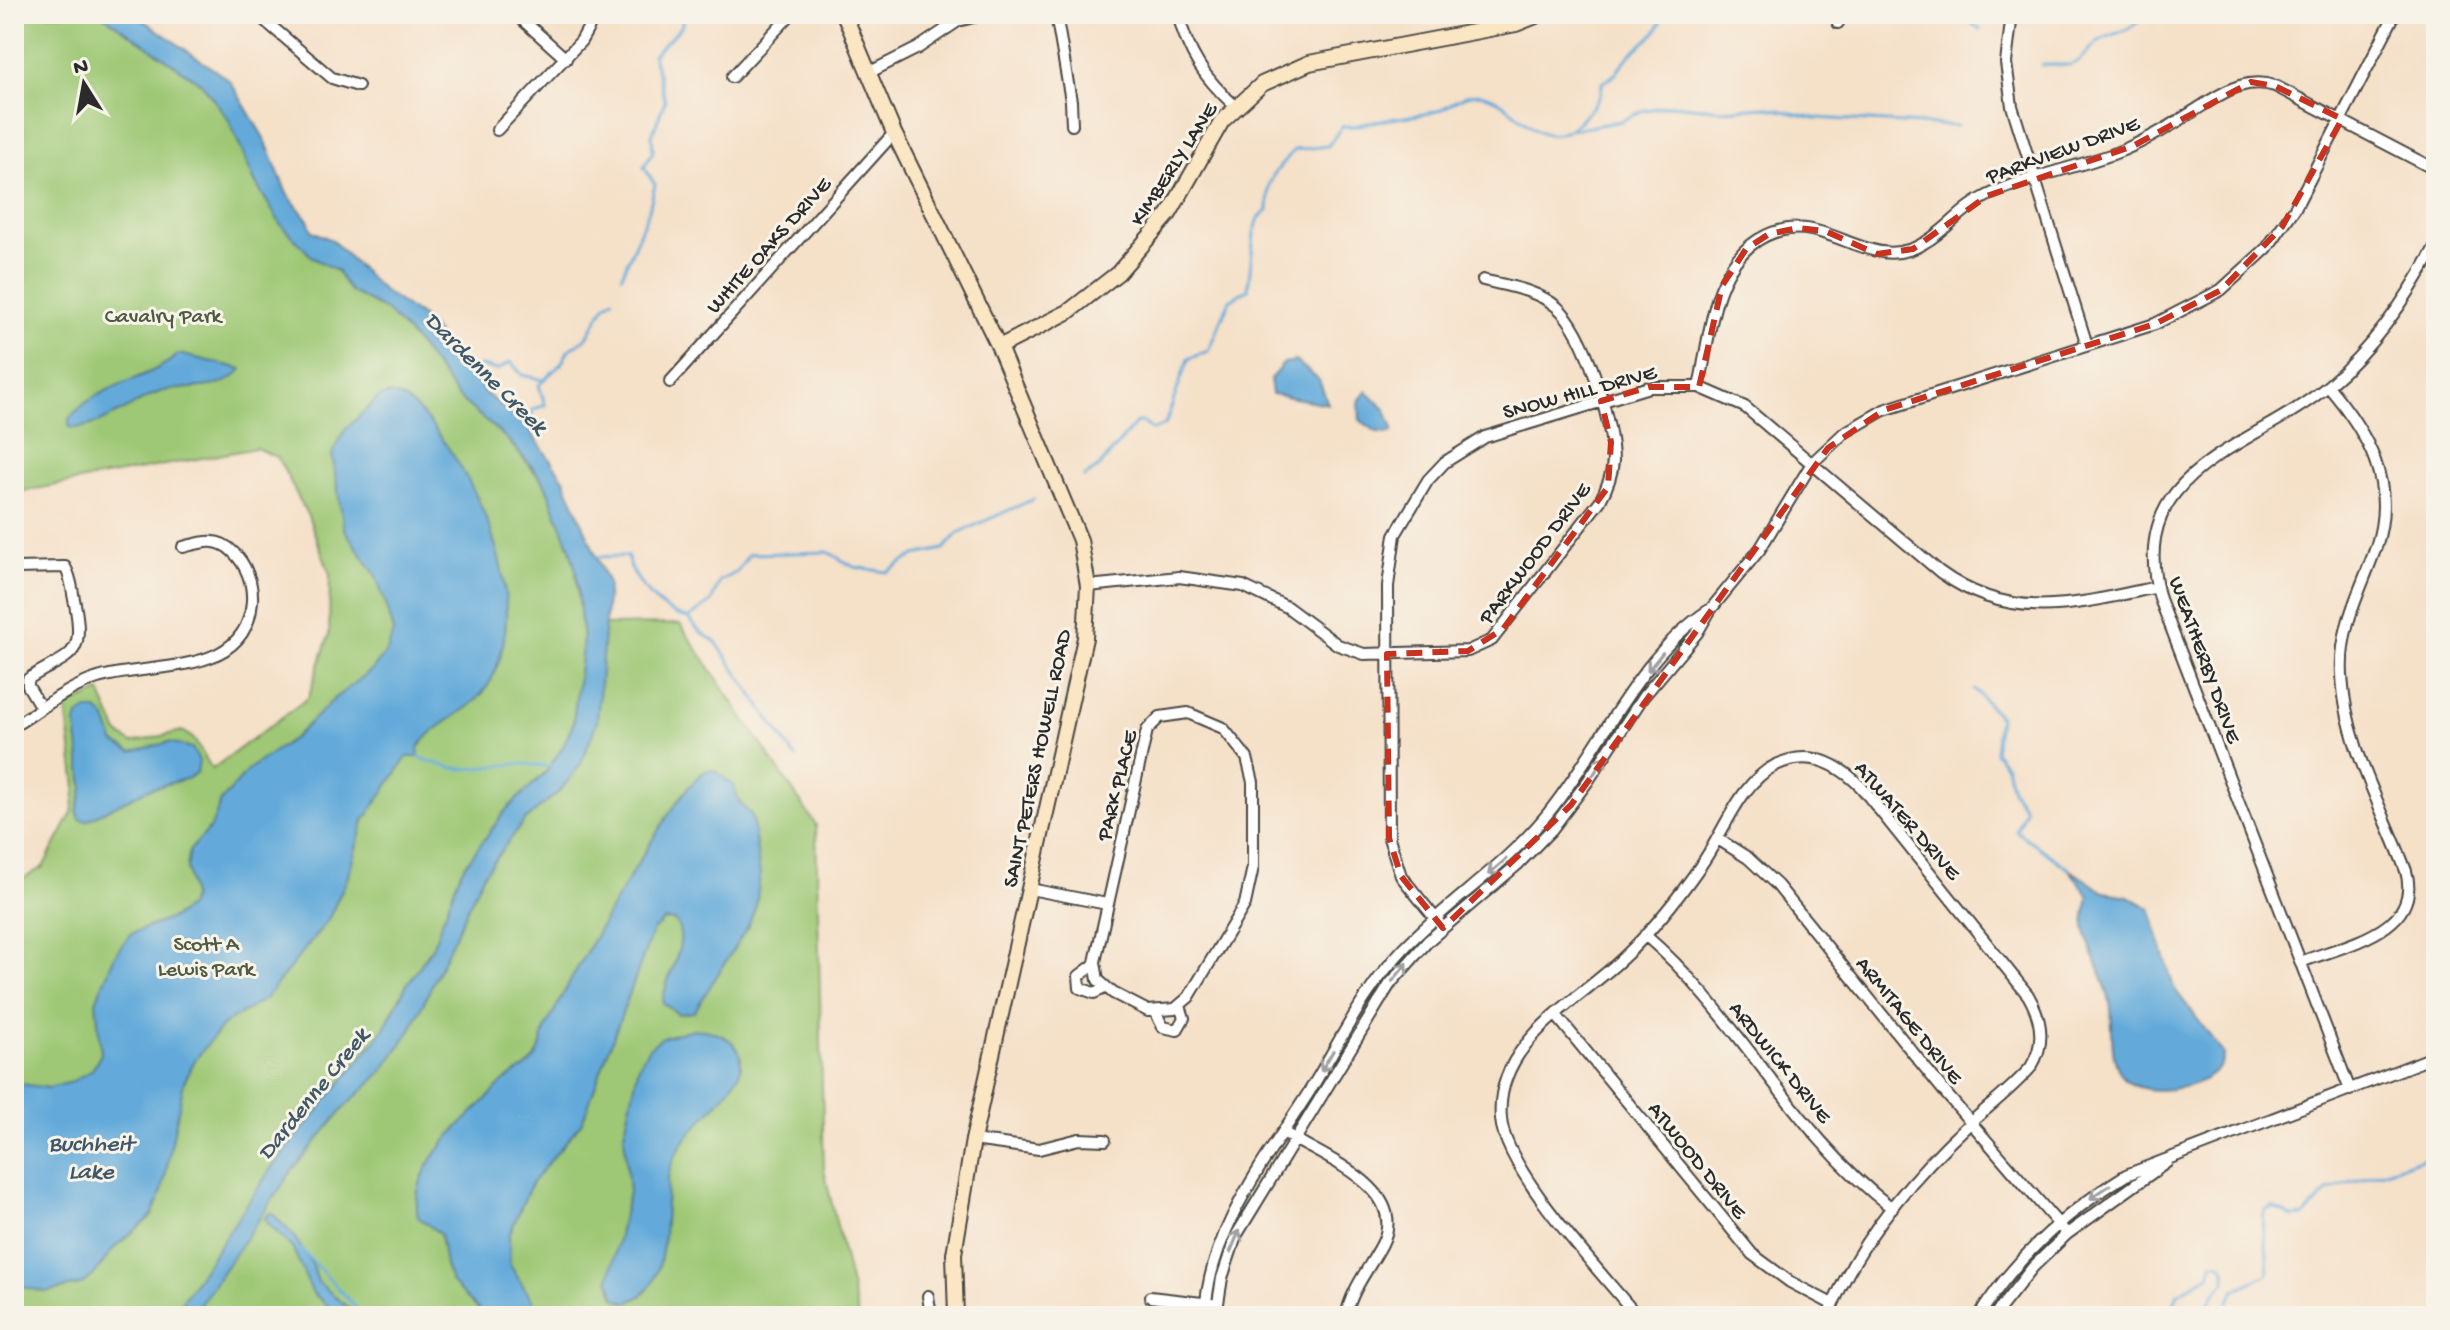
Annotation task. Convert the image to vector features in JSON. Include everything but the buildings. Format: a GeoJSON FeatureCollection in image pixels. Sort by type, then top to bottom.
{"type":"FeatureCollection","features":[{"type":"Feature","properties":{"kind":"main road","name":"SAINT PETERS HOWELL ROAD"},"geometry":{"type":"LineString","coordinates":[[844,14],[894,133],[999,347],[1080,540],[1088,586],[1085,638],[973,1140],[954,1254],[956,1316]]}},
{"type":"Feature","properties":{"kind":"main road","name":"KIMBERLY LANE"},"geometry":{"type":"LineString","coordinates":[[999,347],[1068,312],[1118,273],[1169,214],[1212,136],[1235,106],[1277,75],[1309,63],[1505,26],[1541,14]]}},
{"type":"Feature","properties":{"kind":"street"},"geometry":{"type":"LineString","coordinates":[[257,14],[332,78],[358,86]]}},
{"type":"Feature","properties":{"kind":"street"},"geometry":{"type":"LineString","coordinates":[[516,14],[566,59]]}},
{"type":"Feature","properties":{"kind":"street"},"geometry":{"type":"LineString","coordinates":[[497,130],[566,59],[596,14]]}},
{"type":"Feature","properties":{"kind":"street"},"geometry":{"type":"LineString","coordinates":[[732,77],[791,14]]}},
{"type":"Feature","properties":{"kind":"street"},"geometry":{"type":"LineString","coordinates":[[868,73],[918,48],[958,21],[981,15],[1030,14]]}},
{"type":"Feature","properties":{"kind":"street"},"geometry":{"type":"LineString","coordinates":[[1056,14],[1071,101],[1072,125]]}},
{"type":"Feature","properties":{"kind":"street"},"geometry":{"type":"LineString","coordinates":[[1178,14],[1194,59],[1210,83],[1235,106]]}},
{"type":"Feature","properties":{"kind":"street"},"geometry":{"type":"LineString","coordinates":[[2012,14],[2006,43],[2007,84],[2087,345]]}},
{"type":"Feature","properties":{"kind":"street"},"geometry":{"type":"LineString","coordinates":[[1216,1316],[1211,1304],[1209,1278],[1223,1236],[1370,990],[1405,947],[1517,865],[1571,805],[1628,718],[1760,549],[1812,463],[1844,433],[1884,410],[2176,316],[2236,279],[2282,227],[2395,14]]}},
{"type":"Feature","properties":{"kind":"street","name":"PARKVIEW DRIVE"},"geometry":{"type":"LineString","coordinates":[[1699,387],[1722,286],[1734,262],[1757,241],[1782,230],[1812,228],[1877,254],[1901,252],[1924,243],[1968,207],[1987,196],[2152,138],[2226,91],[2251,82],[2275,86],[2436,170]]}},
{"type":"Feature","properties":{"kind":"street","name":"WHITE OAKS DRIVE"},"geometry":{"type":"LineString","coordinates":[[670,382],[894,133]]}},
{"type":"Feature","properties":{"kind":"street","name":"WEATHERBY DRIVE"},"geometry":{"type":"LineString","coordinates":[[2350,1090],[2157,587],[2156,537],[2179,486],[2207,460],[2281,419],[2328,386],[2381,332],[2420,276],[2436,245]]}},
{"type":"Feature","properties":{"kind":"street","name":"PARKWOOD DRIVE"},"geometry":{"type":"LineString","coordinates":[[1088,586],[1179,577],[1243,586],[1287,607],[1352,652],[1468,651],[1492,640],[1608,487],[1613,457],[1601,401],[1583,346],[1565,314],[1532,293],[1483,280]]}},
{"type":"Feature","properties":{"kind":"street"},"geometry":{"type":"LineString","coordinates":[[2301,962],[2387,928],[2401,915],[2409,893],[2406,871],[2353,733],[2342,676],[2349,613],[2381,528],[2382,485],[2377,463],[2361,428],[2328,386]]}},
{"type":"Feature","properties":{"kind":"street","name":"SNOW HILL DRIVE"},"geometry":{"type":"LineString","coordinates":[[1439,924],[1401,876],[1389,838],[1387,654],[1392,548],[1404,514],[1428,480],[1454,455],[1485,437],[1649,387],[1699,387],[1745,407],[1940,572],[1988,597],[2049,608],[2157,587]]}},
{"type":"Feature","properties":{"kind":"street"},"geometry":{"type":"LineString","coordinates":[[14,726],[40,706],[90,680],[214,658],[235,642],[246,628],[252,598],[251,583],[240,559],[222,543],[213,540],[183,547]]}},
{"type":"Feature","properties":{"kind":"street"},"geometry":{"type":"LineString","coordinates":[[14,568],[65,567],[80,628],[79,643],[68,657],[28,679],[40,706]]}},
{"type":"Feature","properties":{"kind":"street"},"geometry":{"type":"LineString","coordinates":[[1205,1316],[1236,1236],[1379,1000],[1439,924],[1515,851],[1561,797],[1657,659],[1687,624],[1711,609]]}},
{"type":"Feature","properties":{"kind":"street","name":"PARK PLACE"},"geometry":{"type":"LineString","coordinates":[[1178,712],[1200,716],[1223,728],[1241,747],[1253,782],[1252,881],[1245,904],[1180,1006],[1182,1024],[1173,1031],[1163,1027],[1156,1013],[1105,988],[1094,993],[1080,988],[1079,976],[1095,964],[1147,730],[1160,717],[1178,712]]}},
{"type":"Feature","properties":{"kind":"street","name":"ATWATER DRIVE"},"geometry":{"type":"LineString","coordinates":[[1637,1316],[1520,1171],[1504,1137],[1501,1109],[1504,1081],[1522,1048],[1645,935],[1718,839],[1753,781],[1779,763],[1795,758],[1824,760],[1849,774],[1862,788],[2015,978],[2039,1018],[2041,1043],[2031,1067],[1971,1122],[1892,1208],[1832,1304],[1828,1316]]}},
{"type":"Feature","properties":{"kind":"street"},"geometry":{"type":"LineString","coordinates":[[1561,797],[1571,805]]}},
{"type":"Feature","properties":{"kind":"street","name":"ARMITAGE DRIVE"},"geometry":{"type":"LineString","coordinates":[[1718,839],[1748,858],[1777,885],[2067,1234]]}},
{"type":"Feature","properties":{"kind":"street"},"geometry":{"type":"LineString","coordinates":[[1030,889],[1107,904]]}},
{"type":"Feature","properties":{"kind":"street","name":"ARDWICK DRIVE"},"geometry":{"type":"LineString","coordinates":[[1645,935],[1674,961],[1845,1169],[1892,1208]]}},
{"type":"Feature","properties":{"kind":"street"},"geometry":{"type":"LineString","coordinates":[[1095,964],[1098,980],[1105,988]]}},
{"type":"Feature","properties":{"kind":"street"},"geometry":{"type":"LineString","coordinates":[[1156,1013],[1180,1006]]}},
{"type":"Feature","properties":{"kind":"street","name":"ATWOOD DRIVE"},"geometry":{"type":"LineString","coordinates":[[1556,1015],[1752,1254],[1790,1282],[1832,1304]]}},
{"type":"Feature","properties":{"kind":"street"},"geometry":{"type":"LineString","coordinates":[[1979,1316],[2025,1256],[2059,1224],[2126,1175],[2436,1056]]}},
{"type":"Feature","properties":{"kind":"street"},"geometry":{"type":"LineString","coordinates":[[1283,1132],[1366,1184],[1385,1204],[1388,1218],[1384,1239],[1353,1291],[1346,1316]]}},
{"type":"Feature","properties":{"kind":"street"},"geometry":{"type":"LineString","coordinates":[[973,1140],[1039,1149],[1079,1139],[1105,1140]]}},
{"type":"Feature","properties":{"kind":"street"},"geometry":{"type":"LineString","coordinates":[[1994,1316],[2033,1267],[2067,1234],[2170,1160]]}},
{"type":"Feature","properties":{"kind":"street"},"geometry":{"type":"LineString","coordinates":[[928,1296],[931,1316]]}},
{"type":"Feature","properties":{"kind":"street"},"geometry":{"type":"LineString","coordinates":[[1150,1297],[1211,1304]]}},
{"type":"Feature","properties":{"kind":"highlighted area"},"geometry":{"type":"Polygon","coordinates":[[[2251,82],[2275,86],[2342,119],[2282,227],[2221,290],[2155,324],[1884,410],[1828,448],[1571,805],[1443,928],[1401,876],[1389,838],[1387,654],[1468,651],[1503,629],[1608,487],[1611,442],[1601,401],[1649,387],[1699,387],[1722,286],[1746,249],[1769,234],[1798,228],[1825,231],[1877,254],[1913,249],[1987,196],[2133,146],[2251,82]]]}},
{"type":"Feature","properties":{"kind":"green space"},"geometry":{"type":"Polygon","coordinates":[[[14,14],[101,14],[202,84],[229,120],[255,182],[313,258],[337,271],[350,291],[387,311],[419,345],[458,397],[507,439],[545,484],[570,548],[576,571],[583,640],[573,724],[564,745],[546,772],[506,810],[461,871],[432,948],[406,986],[388,1021],[497,843],[574,743],[600,625],[680,624],[816,825],[824,1170],[858,1316],[182,1316],[215,1257],[172,1316],[14,1316],[14,884],[43,867],[72,813],[76,787],[66,707],[100,692],[118,733],[132,743],[182,731],[194,739],[212,769],[308,698],[329,635],[330,574],[308,516],[278,458],[256,448],[14,493],[14,14]]]}},
{"type":"Feature","properties":{"kind":"water"},"geometry":{"type":"Polygon","coordinates":[[[101,14],[135,14],[230,81],[265,140],[287,194],[308,220],[312,231],[332,240],[383,291],[421,316],[436,332],[445,350],[472,372],[485,393],[527,427],[564,479],[608,584],[597,721],[581,764],[560,791],[525,820],[483,875],[411,1030],[381,1073],[344,1108],[294,1168],[192,1316],[172,1316],[272,1167],[382,1032],[406,986],[432,948],[461,871],[506,810],[546,772],[564,745],[573,724],[583,640],[576,571],[570,548],[545,484],[533,468],[507,439],[458,397],[419,345],[387,311],[350,291],[337,271],[313,258],[281,225],[255,182],[229,120],[202,84],[101,14]]]}},
{"type":"Feature","properties":{"kind":"water"},"geometry":{"type":"Polygon","coordinates":[[[179,354],[242,369],[226,382],[160,392],[102,421],[79,428],[69,427],[69,419],[94,397],[166,364],[179,354]]]}},
{"type":"Feature","properties":{"kind":"water"},"geometry":{"type":"Polygon","coordinates":[[[1296,361],[1319,380],[1328,404],[1272,394],[1270,379],[1284,363],[1296,361]]]}},
{"type":"Feature","properties":{"kind":"water"},"geometry":{"type":"Polygon","coordinates":[[[1366,391],[1386,410],[1393,429],[1391,433],[1377,432],[1360,420],[1359,401],[1366,391]]]}},
{"type":"Feature","properties":{"kind":"water","name":"Buchheit Lake"},"geometry":{"type":"Polygon","coordinates":[[[390,394],[410,403],[432,425],[454,456],[484,514],[496,546],[506,610],[504,642],[495,672],[479,697],[427,737],[418,748],[419,757],[407,757],[364,821],[347,879],[328,920],[265,999],[223,1025],[195,1060],[184,1082],[162,1191],[152,1216],[115,1247],[93,1276],[80,1285],[45,1292],[14,1285],[14,1083],[49,1088],[71,1082],[92,1070],[101,1054],[96,1001],[115,955],[130,934],[174,917],[188,907],[192,897],[187,868],[190,850],[211,827],[221,801],[249,769],[295,737],[336,697],[372,670],[387,651],[393,632],[388,610],[375,574],[344,529],[332,454],[344,431],[379,397],[390,394]]]}},
{"type":"Feature","properties":{"kind":"water"},"geometry":{"type":"Polygon","coordinates":[[[88,710],[97,710],[105,717],[115,743],[132,752],[169,742],[192,748],[199,761],[197,772],[189,778],[146,790],[86,821],[80,819],[77,811],[83,788],[76,724],[78,716],[88,710]]]}},
{"type":"Feature","properties":{"kind":"water"},"geometry":{"type":"Polygon","coordinates":[[[708,770],[716,771],[733,785],[740,803],[752,816],[760,875],[756,906],[748,926],[694,1012],[678,1014],[663,1003],[679,950],[679,930],[675,921],[664,920],[653,930],[582,1122],[531,1184],[509,1235],[510,1265],[542,1316],[485,1316],[452,1283],[445,1266],[440,1234],[418,1217],[417,1197],[422,1178],[443,1144],[458,1128],[501,1084],[535,1058],[547,1025],[624,886],[674,808],[694,781],[708,770]]]}},
{"type":"Feature","properties":{"kind":"water"},"geometry":{"type":"Polygon","coordinates":[[[2069,869],[2104,892],[2128,896],[2150,908],[2174,988],[2223,1053],[2220,1065],[2212,1075],[2183,1087],[2150,1089],[2136,1086],[2120,1072],[2113,1053],[2110,1002],[2085,926],[2089,896],[2069,869]]]}},
{"type":"Feature","properties":{"kind":"water"},"geometry":{"type":"Polygon","coordinates":[[[693,1029],[721,1035],[735,1045],[741,1062],[740,1072],[679,1148],[668,1178],[665,1230],[658,1269],[651,1285],[640,1297],[625,1302],[615,1298],[609,1278],[629,1192],[624,1135],[639,1065],[648,1049],[661,1038],[693,1029]]]}},
{"type":"Feature","properties":{"kind":"water"},"geometry":{"type":"Polygon","coordinates":[[[271,1212],[293,1235],[313,1266],[318,1282],[358,1316],[338,1316],[312,1292],[293,1249],[264,1219],[271,1212]]]}},
{"type":"Feature","properties":{"kind":"waterway"},"geometry":{"type":"LineString","coordinates":[[622,275],[649,210],[655,185],[644,167],[653,151],[652,135],[665,101],[653,55],[681,27],[685,14]]}},
{"type":"Feature","properties":{"kind":"waterway"},"geometry":{"type":"LineString","coordinates":[[1084,477],[1098,468],[1137,422],[1143,422],[1152,430],[1165,425],[1188,359],[1208,351],[1230,300],[1248,289],[1254,233],[1259,218],[1268,210],[1269,185],[1294,150],[1328,146],[1342,126],[1430,113],[1470,95],[1486,95],[1500,102],[1540,131],[1554,135],[1569,130],[1595,103],[1602,83],[1653,35],[1664,14]]}},
{"type":"Feature","properties":{"kind":"waterway"},"geometry":{"type":"LineString","coordinates":[[1936,14],[1970,22],[1980,29]]}},
{"type":"Feature","properties":{"kind":"waterway"},"geometry":{"type":"LineString","coordinates":[[2042,65],[2070,65],[2100,40],[2128,29],[2149,14]]}},
{"type":"Feature","properties":{"kind":"waterway"},"geometry":{"type":"LineString","coordinates":[[1572,130],[1621,121],[1641,111],[1671,105],[1723,110],[1765,107],[1815,118],[1957,126]]}},
{"type":"Feature","properties":{"kind":"waterway","name":"Dardenne Creek"},"geometry":{"type":"LineString","coordinates":[[468,372],[481,366],[497,370],[511,362],[522,375],[544,380],[561,364],[568,351],[587,337],[604,307],[613,299]]}},
{"type":"Feature","properties":{"kind":"waterway","name":"Dardenne Creek"},"geometry":{"type":"LineString","coordinates":[[523,427],[533,423],[532,410],[545,405],[539,385],[544,380]]}},
{"type":"Feature","properties":{"kind":"waterway"},"geometry":{"type":"LineString","coordinates":[[598,557],[627,556],[636,576],[650,595],[668,610],[689,618],[711,602],[720,581],[737,572],[749,554],[828,552],[854,567],[887,572],[915,555],[944,549],[958,533],[1034,499]]}},
{"type":"Feature","properties":{"kind":"waterway"},"geometry":{"type":"LineString","coordinates":[[689,618],[699,631],[716,642],[796,758]]}},
{"type":"Feature","properties":{"kind":"waterway"},"geometry":{"type":"LineString","coordinates":[[2436,628],[2436,649]]}},
{"type":"Feature","properties":{"kind":"waterway"},"geometry":{"type":"LineString","coordinates":[[1974,689],[1999,716],[1995,752],[2006,766],[2012,790],[2025,809],[2016,831],[2069,869]]}},
{"type":"Feature","properties":{"kind":"waterway"},"geometry":{"type":"LineString","coordinates":[[419,757],[456,768],[518,764],[552,766]]}},
{"type":"Feature","properties":{"kind":"waterway"},"geometry":{"type":"LineString","coordinates":[[2217,1316],[2223,1313],[2235,1290],[2267,1275],[2263,1223],[2266,1210],[2273,1207],[2292,1217],[2304,1216],[2329,1190],[2436,1154]]}},
{"type":"Feature","properties":{"kind":"waterway"},"geometry":{"type":"LineString","coordinates":[[301,1249],[364,1316]]}},
{"type":"Feature","properties":{"kind":"waterway"},"geometry":{"type":"LineString","coordinates":[[2170,1316],[2178,1293],[2209,1275],[2213,1263],[2220,1263],[2225,1268],[2225,1283],[2214,1294],[2207,1309],[2214,1316]]}},
{"type":"Feature","properties":{"kind":"park label","name":"Cavalry Park"},"geometry":{"type":"Point","coordinates":[163,314]}},
{"type":"Feature","properties":{"kind":"park label","name":"Scott A Lewis Park"},"geometry":{"type":"Point","coordinates":[206,954]}}]}
